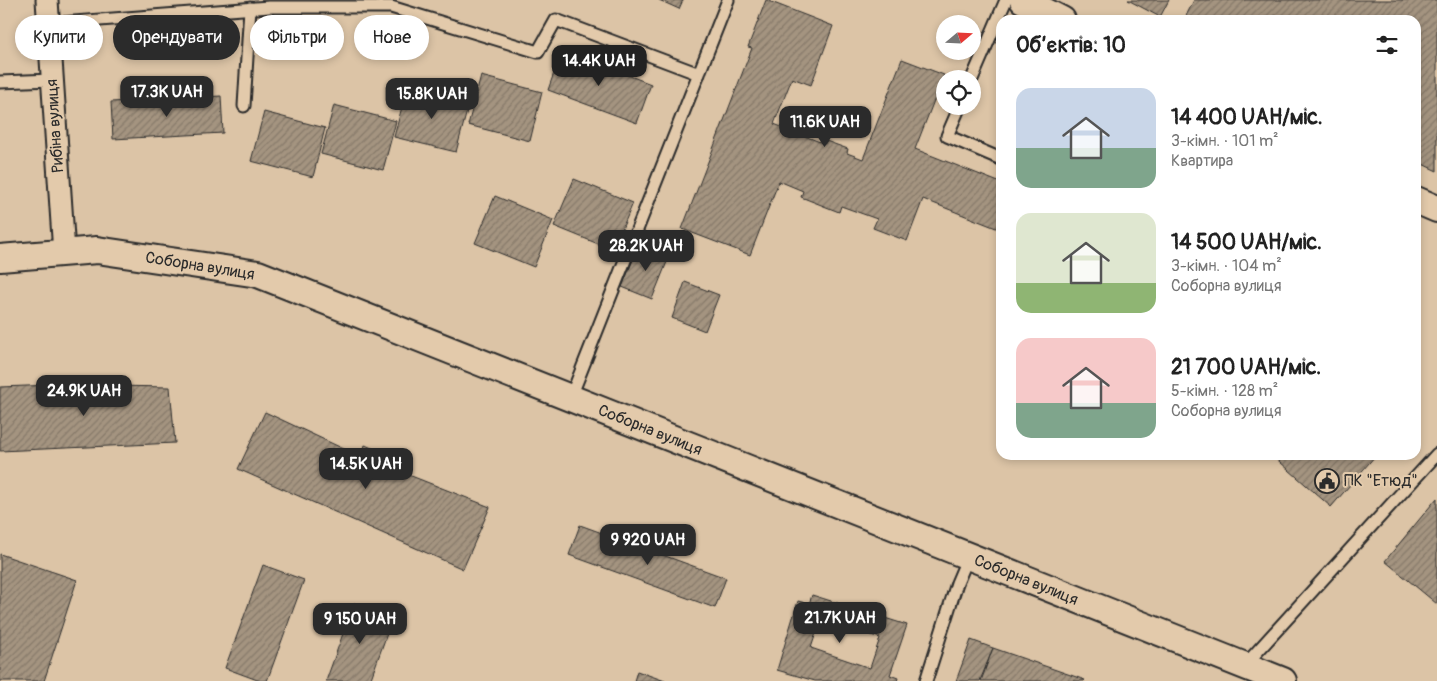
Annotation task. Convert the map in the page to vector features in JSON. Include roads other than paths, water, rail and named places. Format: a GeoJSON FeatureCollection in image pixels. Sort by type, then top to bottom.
{"type":"FeatureCollection","features":[{"type":"Feature","properties":{"kind":"street","name":"Рибіна вулиця"},"geometry":{"type":"LineString","coordinates":[[47,0],[48,15]]}},
{"type":"Feature","properties":{"kind":"street"},"geometry":{"type":"LineString","coordinates":[[1023,0],[1052,15]]}},
{"type":"Feature","properties":{"kind":"street","name":"Рибіна вулиця"},"geometry":{"type":"LineString","coordinates":[[51,60],[64,253]]}},
{"type":"Feature","properties":{"kind":"street"},"geometry":{"type":"LineString","coordinates":[[1421,202],[1437,210]]}},
{"type":"Feature","properties":{"kind":"street","name":"Соборна вулиця"},"geometry":{"type":"LineString","coordinates":[[0,258],[97,250],[258,274],[1284,681]]}},
{"type":"Feature","properties":{"kind":"lane"},"geometry":{"type":"LineString","coordinates":[[199,0],[200,12]]}},
{"type":"Feature","properties":{"kind":"lane"},"geometry":{"type":"LineString","coordinates":[[570,399],[728,0]]}},
{"type":"Feature","properties":{"kind":"lane"},"geometry":{"type":"LineString","coordinates":[[1000,15],[1006,0]]}},
{"type":"Feature","properties":{"kind":"lane"},"geometry":{"type":"LineString","coordinates":[[103,20],[250,8],[390,7],[538,52],[556,20],[698,74]]}},
{"type":"Feature","properties":{"kind":"lane"},"geometry":{"type":"LineString","coordinates":[[244,106],[250,8]]}},
{"type":"Feature","properties":{"kind":"lane"},"geometry":{"type":"LineString","coordinates":[[976,70],[996,23]]}},
{"type":"Feature","properties":{"kind":"lane"},"geometry":{"type":"LineString","coordinates":[[0,82],[52,80]]}},
{"type":"Feature","properties":{"kind":"lane"},"geometry":{"type":"LineString","coordinates":[[956,115],[947,136],[996,157]]}},
{"type":"Feature","properties":{"kind":"lane"},"geometry":{"type":"LineString","coordinates":[[1244,666],[1437,454]]}},
{"type":"Feature","properties":{"kind":"lane"},"geometry":{"type":"LineString","coordinates":[[926,681],[957,583],[968,556]]}},
{"type":"Feature","properties":{"kind":"place","name":"ПК \"Етюд\""},"geometry":{"type":"Point","coordinates":[1327,481]}}]}
